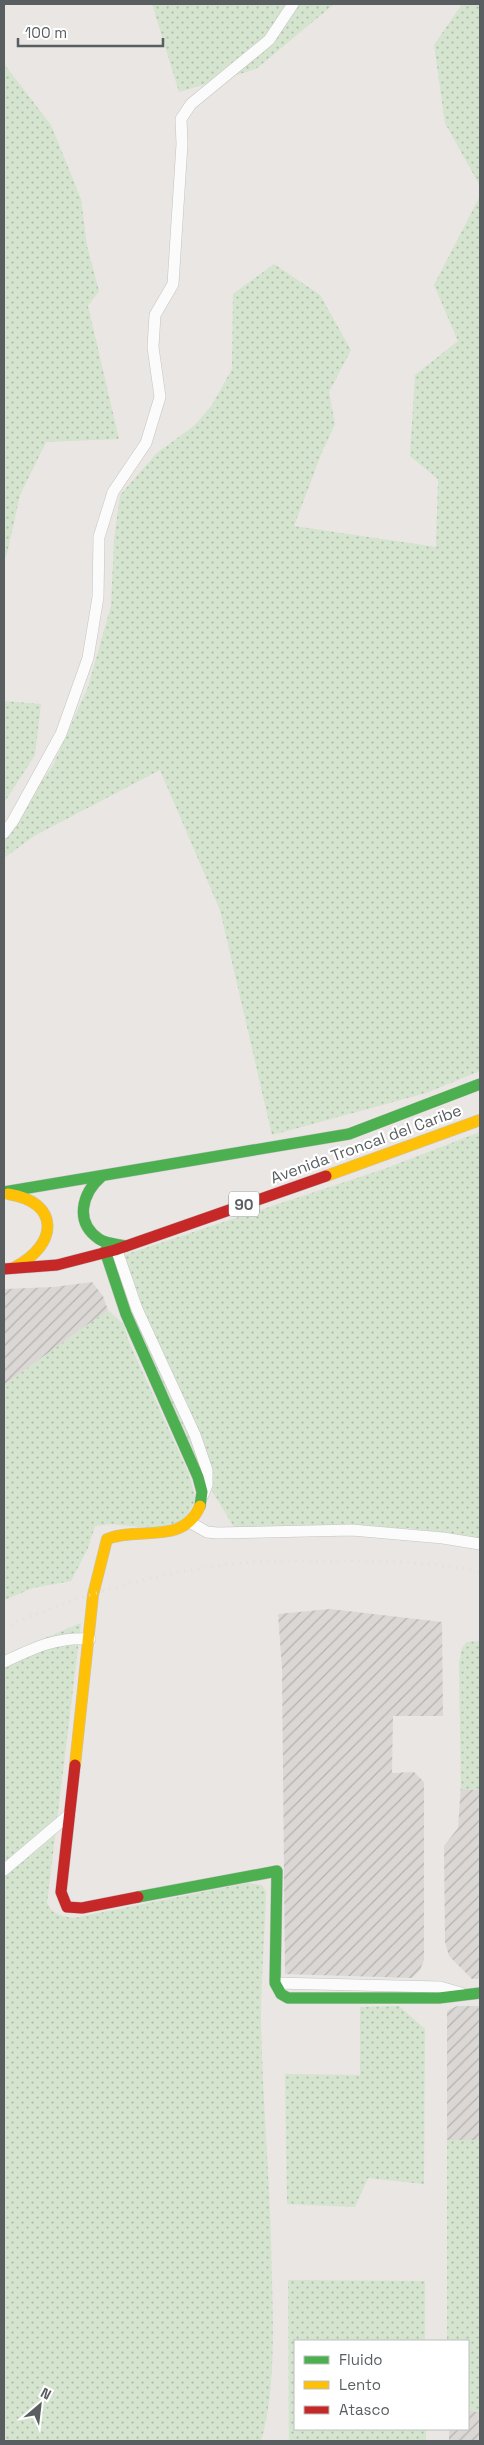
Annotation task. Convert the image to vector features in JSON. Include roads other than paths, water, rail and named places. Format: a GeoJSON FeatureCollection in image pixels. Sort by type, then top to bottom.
{"type":"FeatureCollection","features":[{"type":"Feature","properties":{"kind":"main road","name":"Avenida Troncal del Caribe"},"geometry":{"type":"LineString","coordinates":[[4,1193],[349,1134],[480,1084]]}},
{"type":"Feature","properties":{"kind":"main road","name":"Avenida Troncal del Caribe"},"geometry":{"type":"LineString","coordinates":[[6,1269],[34,1269],[122,1247],[398,1152],[480,1120]]}},
{"type":"Feature","properties":{"kind":"main road"},"geometry":{"type":"LineString","coordinates":[[102,1176],[94,1181],[83,1197],[83,1217],[92,1233],[100,1239],[122,1247]]}},
{"type":"Feature","properties":{"kind":"main road"},"geometry":{"type":"LineString","coordinates":[[4,1193],[23,1194],[36,1202],[45,1215],[48,1230],[45,1245],[35,1258],[6,1269]]}},
{"type":"Feature","properties":{"kind":"main road"},"geometry":{"type":"LineString","coordinates":[[105,1252],[126,1314],[198,1477],[203,1495],[202,1504],[191,1523],[179,1532],[122,1533],[107,1540],[93,1595],[90,1638],[61,1892],[67,1907],[82,1908],[277,1871],[275,1983],[281,1994],[288,1998],[439,1998],[480,1993]]}},
{"type":"Feature","properties":{"kind":"street"},"geometry":{"type":"LineString","coordinates":[[4,833],[14,821],[61,734],[85,667],[98,597],[99,537],[113,492],[146,444],[160,397],[153,347],[155,315],[173,284],[182,144],[181,119],[191,104],[269,40],[293,4]]}},
{"type":"Feature","properties":{"kind":"street"},"geometry":{"type":"LineString","coordinates":[[122,1247],[137,1309],[195,1435],[207,1470],[207,1486],[203,1495]]}},
{"type":"Feature","properties":{"kind":"street"},"geometry":{"type":"LineString","coordinates":[[191,1523],[207,1532],[217,1533],[352,1530],[443,1538],[480,1544]]}},
{"type":"Feature","properties":{"kind":"street"},"geometry":{"type":"LineString","coordinates":[[4,1662],[48,1641],[90,1638]]}},
{"type":"Feature","properties":{"kind":"street"},"geometry":{"type":"LineString","coordinates":[[4,1870],[70,1814]]}},
{"type":"Feature","properties":{"kind":"railway"},"geometry":{"type":"LineString","coordinates":[[4,1627],[32,1615],[120,1586],[181,1572],[242,1563],[262,1561],[381,1561],[441,1565],[480,1572]]}}]}
